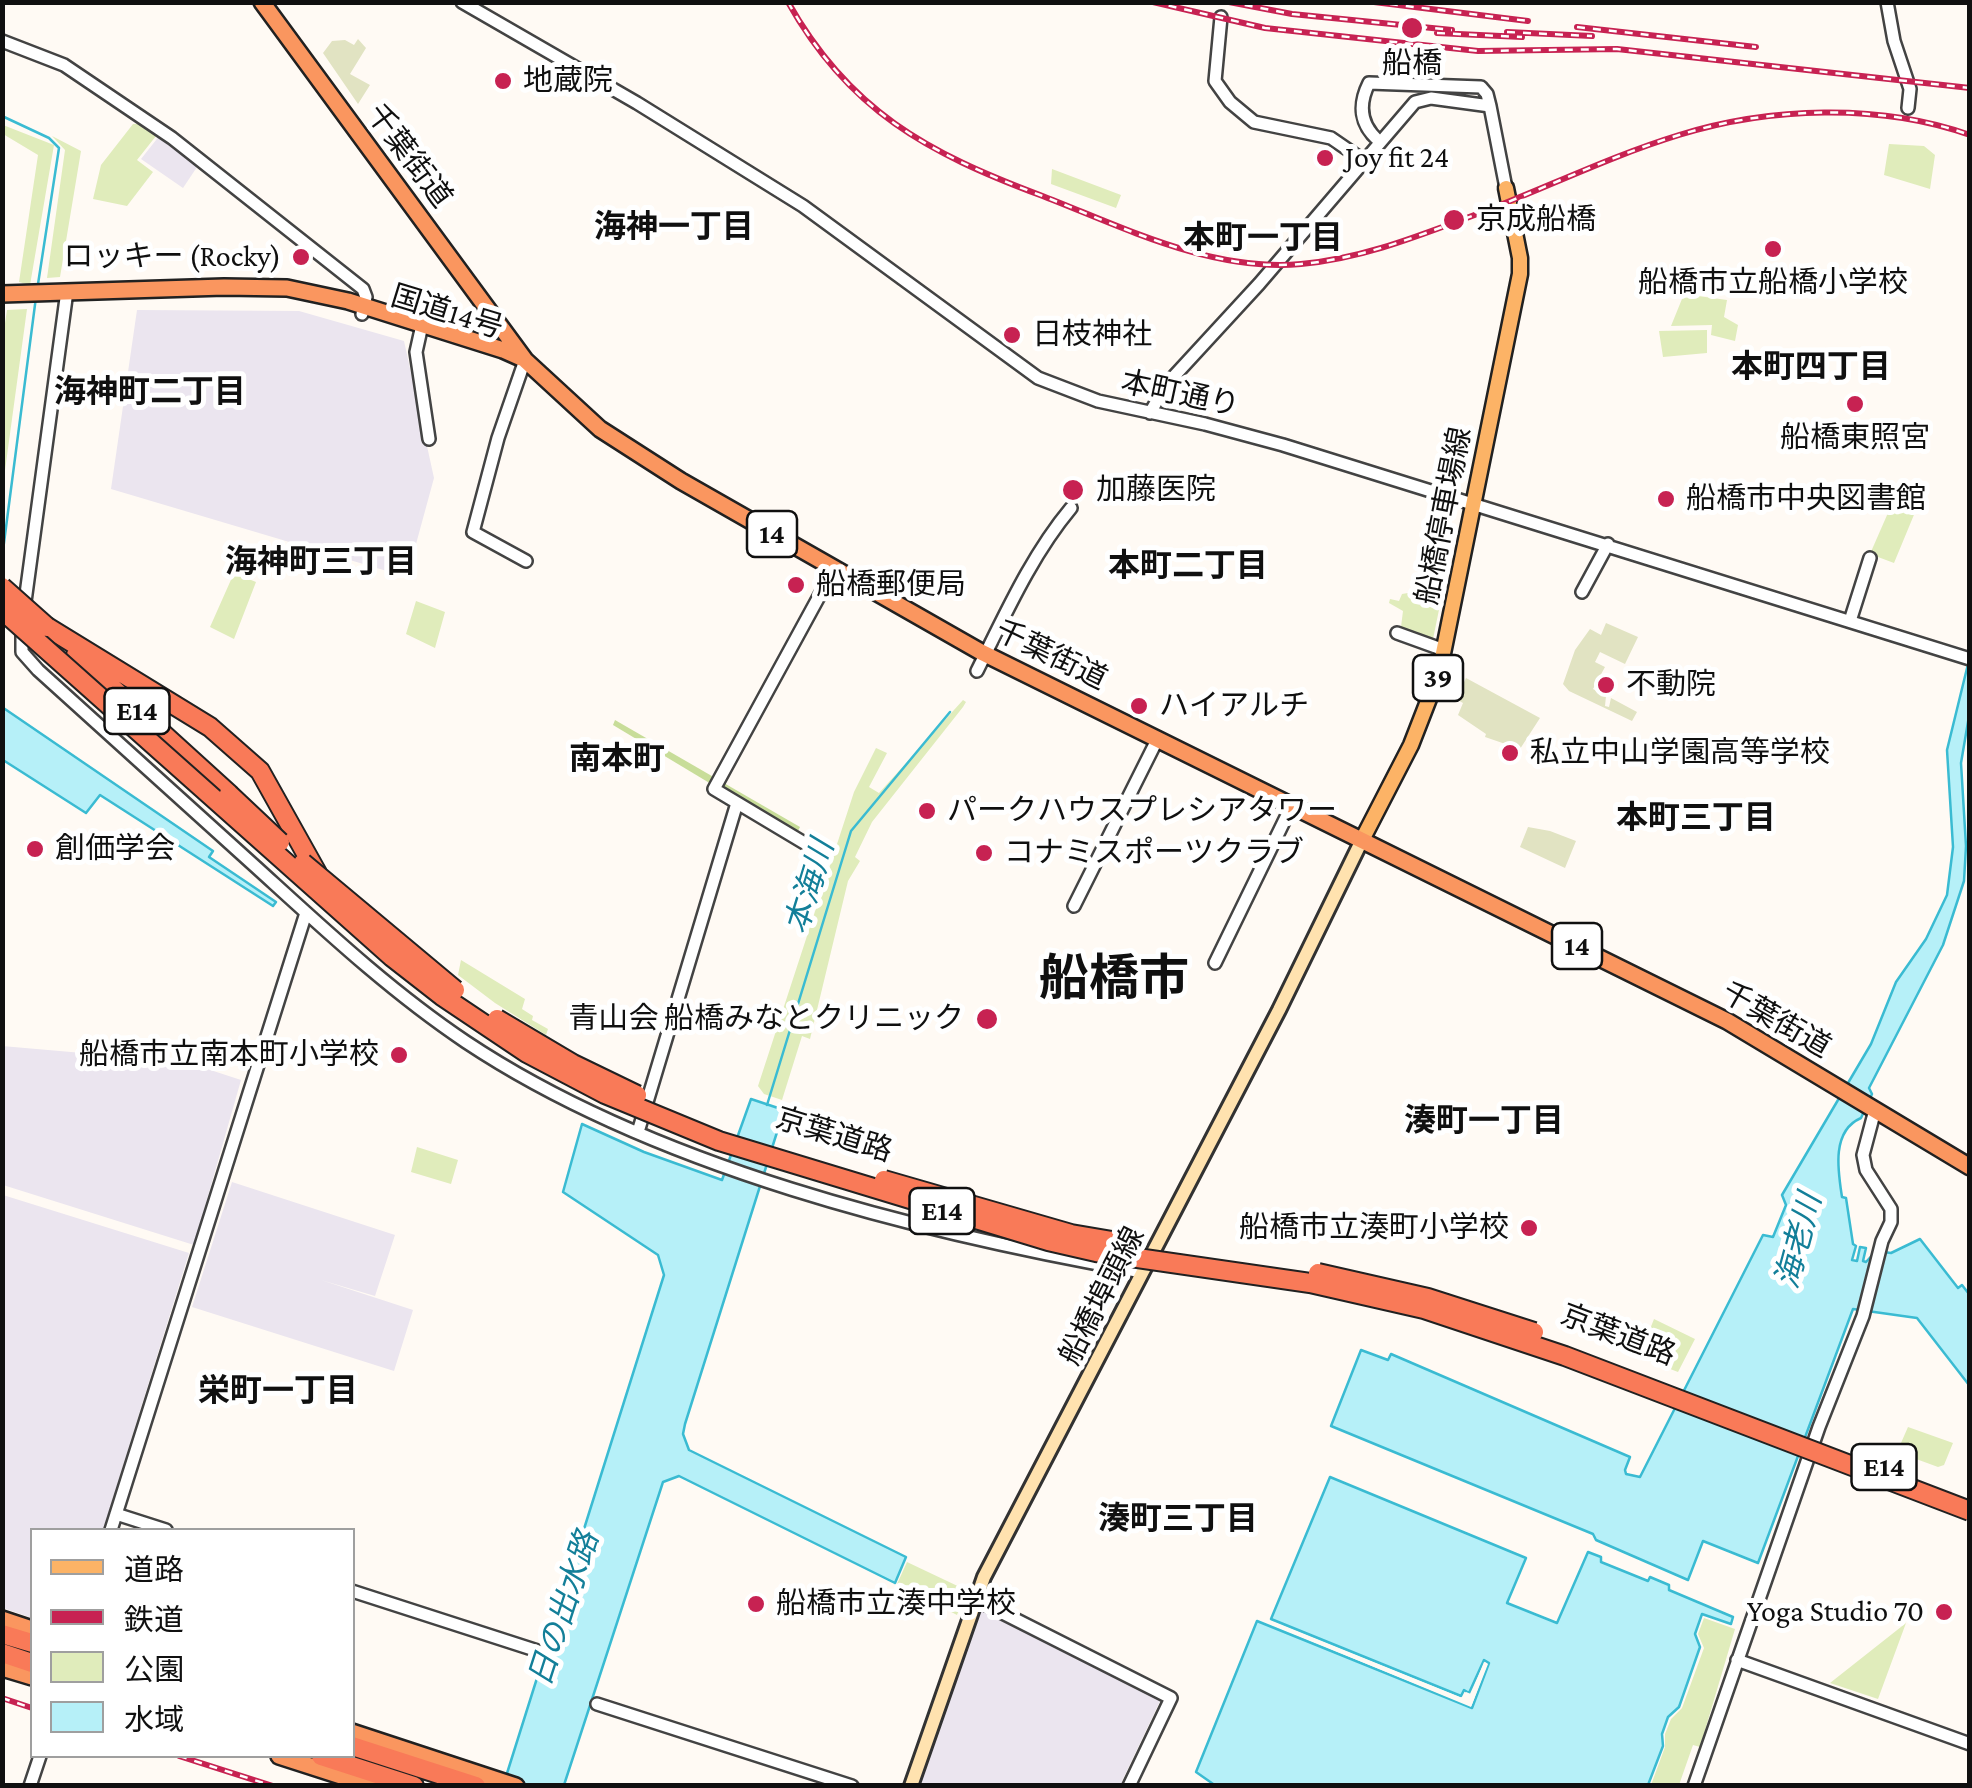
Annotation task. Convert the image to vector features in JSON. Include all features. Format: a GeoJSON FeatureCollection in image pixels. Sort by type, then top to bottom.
{"type":"FeatureCollection","features":[{"type":"Feature","properties":{"kind":"highway","name":"千葉街道"},"geometry":{"type":"LineString","coordinates":[[266,8],[524,360],[600,429],[681,481],[986,654],[1727,1021],[1970,1167]]}},
{"type":"Feature","properties":{"kind":"highway","name":"国道14号"},"geometry":{"type":"LineString","coordinates":[[6,298],[264,296],[307,300],[363,310],[500,358],[524,360]]}},
{"type":"Feature","properties":{"kind":"highway"},"geometry":{"type":"LineString","coordinates":[[467,339],[486,330],[490,311]]}},
{"type":"Feature","properties":{"kind":"highway","name":"国道14号"},"geometry":{"type":"LineString","coordinates":[[420,328],[467,339],[524,360]]}},
{"type":"Feature","properties":{"kind":"highway","name":"京葉道路"},"geometry":{"type":"LineString","coordinates":[[2,587],[400,947],[491,1016],[616,1086],[722,1129],[1071,1234],[1313,1272],[1428,1298],[1569,1345],[1970,1500]]}},
{"type":"Feature","properties":{"kind":"highway","name":"京葉道路"},"geometry":{"type":"LineString","coordinates":[[2,610],[392,957],[499,1035],[605,1094],[719,1140],[1000,1228],[1096,1252],[1310,1283],[1424,1309],[1498,1332],[1970,1511]]}},
{"type":"Feature","properties":{"kind":"highway"},"geometry":{"type":"LineString","coordinates":[[47,627],[210,728],[260,771],[319,876]]}},
{"type":"Feature","properties":{"kind":"highway"},"geometry":{"type":"LineString","coordinates":[[2,1619],[30,1628]]}},
{"type":"Feature","properties":{"kind":"highway"},"geometry":{"type":"LineString","coordinates":[[2,1634],[30,1642]]}},
{"type":"Feature","properties":{"kind":"highway"},"geometry":{"type":"LineString","coordinates":[[2,1650],[30,1658]]}},
{"type":"Feature","properties":{"kind":"highway"},"geometry":{"type":"LineString","coordinates":[[2,1668],[30,1676]]}},
{"type":"Feature","properties":{"kind":"highway"},"geometry":{"type":"LineString","coordinates":[[355,1733],[516,1786]]}},
{"type":"Feature","properties":{"kind":"highway"},"geometry":{"type":"LineString","coordinates":[[355,1747],[476,1786]]}},
{"type":"Feature","properties":{"kind":"highway"},"geometry":{"type":"LineString","coordinates":[[286,1758],[372,1786]]}},
{"type":"Feature","properties":{"kind":"highway"},"geometry":{"type":"LineString","coordinates":[[327,1758],[414,1786]]}},
{"type":"Feature","properties":{"kind":"main road","name":"船橋停車場線"},"geometry":{"type":"LineString","coordinates":[[1362,840],[1412,745],[1435,688],[1444,650],[1520,274],[1506,188]]}},
{"type":"Feature","properties":{"kind":"main road","name":"船橋埠頭線"},"geometry":{"type":"LineString","coordinates":[[911,1786],[975,1599],[1280,1010],[1362,840]]}},
{"type":"Feature","properties":{"kind":"street","name":"本町通り"},"geometry":{"type":"LineString","coordinates":[[462,2],[647,109],[803,206],[1038,378],[1088,398],[1237,431],[1968,659]]}},
{"type":"Feature","properties":{"kind":"street"},"geometry":{"type":"LineString","coordinates":[[1888,2],[1894,42],[1910,89],[1908,108]]}},
{"type":"Feature","properties":{"kind":"street"},"geometry":{"type":"LineString","coordinates":[[1221,17],[1214,81],[1230,102],[1254,122],[1338,140],[1364,160]]}},
{"type":"Feature","properties":{"kind":"street"},"geometry":{"type":"LineString","coordinates":[[2,42],[64,65],[172,138],[363,289],[363,310]]}},
{"type":"Feature","properties":{"kind":"street"},"geometry":{"type":"LineString","coordinates":[[1379,141],[1367,130],[1362,118],[1364,92],[1373,81],[1474,86],[1484,90],[1490,106],[1506,188]]}},
{"type":"Feature","properties":{"kind":"street"},"geometry":{"type":"LineString","coordinates":[[1150,412],[1166,386],[1419,100],[1431,98],[1490,106]]}},
{"type":"Feature","properties":{"kind":"street"},"geometry":{"type":"LineString","coordinates":[[59,296],[22,652],[306,913],[397,991],[465,1041],[560,1096],[638,1132],[765,1179],[905,1221],[1142,1272]]}},
{"type":"Feature","properties":{"kind":"street"},"geometry":{"type":"LineString","coordinates":[[420,328],[416,352],[429,439]]}},
{"type":"Feature","properties":{"kind":"street"},"geometry":{"type":"LineString","coordinates":[[524,360],[473,532],[526,560]]}},
{"type":"Feature","properties":{"kind":"street"},"geometry":{"type":"LineString","coordinates":[[977,671],[1026,573],[1050,533],[1071,508]]}},
{"type":"Feature","properties":{"kind":"street"},"geometry":{"type":"LineString","coordinates":[[1582,592],[1608,544]]}},
{"type":"Feature","properties":{"kind":"street"},"geometry":{"type":"LineString","coordinates":[[1850,621],[1870,558]]}},
{"type":"Feature","properties":{"kind":"street"},"geometry":{"type":"LineString","coordinates":[[822,854],[714,790],[834,569]]}},
{"type":"Feature","properties":{"kind":"street"},"geometry":{"type":"LineString","coordinates":[[1396,633],[1444,650]]}},
{"type":"Feature","properties":{"kind":"street"},"geometry":{"type":"LineString","coordinates":[[1074,906],[1158,738]]}},
{"type":"Feature","properties":{"kind":"street"},"geometry":{"type":"LineString","coordinates":[[638,1132],[737,803]]}},
{"type":"Feature","properties":{"kind":"street"},"geometry":{"type":"LineString","coordinates":[[1214,962],[1292,805]]}},
{"type":"Feature","properties":{"kind":"street"},"geometry":{"type":"LineString","coordinates":[[112,1528],[306,913]]}},
{"type":"Feature","properties":{"kind":"street"},"geometry":{"type":"LineString","coordinates":[[1694,1786],[1852,1339],[1877,1239],[1886,1233],[1891,1222],[1891,1209],[1862,1155],[1871,1108]]}},
{"type":"Feature","properties":{"kind":"street"},"geometry":{"type":"LineString","coordinates":[[116,1514],[160,1528]]}},
{"type":"Feature","properties":{"kind":"street"},"geometry":{"type":"LineString","coordinates":[[355,1592],[542,1652]]}},
{"type":"Feature","properties":{"kind":"street"},"geometry":{"type":"LineString","coordinates":[[975,1599],[1171,1698],[1130,1786]]}},
{"type":"Feature","properties":{"kind":"street"},"geometry":{"type":"LineString","coordinates":[[1737,1660],[1970,1744]]}},
{"type":"Feature","properties":{"kind":"street"},"geometry":{"type":"LineString","coordinates":[[598,1704],[852,1786]]}},
{"type":"Feature","properties":{"kind":"street"},"geometry":{"type":"LineString","coordinates":[[30,1786],[39,1758]]}},
{"type":"Feature","properties":{"kind":"shaded area"},"geometry":{"type":"Polygon","coordinates":[[[160,135],[199,164],[183,188],[141,159],[160,135]]]}},
{"type":"Feature","properties":{"kind":"shaded area"},"geometry":{"type":"Polygon","coordinates":[[[137,310],[299,311],[404,341],[434,478],[407,577],[111,489],[137,310]]]}},
{"type":"Feature","properties":{"kind":"shaded area"},"geometry":{"type":"Polygon","coordinates":[[[2,1046],[186,1062],[241,1080],[194,1245],[3,1185],[2,1046]]]}},
{"type":"Feature","properties":{"kind":"shaded area"},"geometry":{"type":"Polygon","coordinates":[[[232,1182],[395,1235],[375,1296],[321,1280],[413,1310],[394,1371],[192,1307],[232,1182]]]}},
{"type":"Feature","properties":{"kind":"shaded area"},"geometry":{"type":"Polygon","coordinates":[[[3,1195],[189,1253],[104,1528],[30,1528],[30,1617],[3,1608],[3,1195]]]}},
{"type":"Feature","properties":{"kind":"shaded area"},"geometry":{"type":"Polygon","coordinates":[[[979,1609],[1161,1699],[1122,1785],[919,1786],[979,1609]]]}},
{"type":"Feature","properties":{"kind":"green space"},"geometry":{"type":"Polygon","coordinates":[[[358,39],[366,48],[350,74],[370,85],[358,104],[323,53],[332,41],[345,40],[354,45],[358,39]]]}},
{"type":"Feature","properties":{"kind":"green space"},"geometry":{"type":"Polygon","coordinates":[[[133,124],[156,136],[137,160],[153,172],[127,206],[93,199],[101,165],[133,124]]]}},
{"type":"Feature","properties":{"kind":"green space"},"geometry":{"type":"Polygon","coordinates":[[[3,125],[54,145],[30,285],[19,282],[38,155],[3,134],[3,125]]]}},
{"type":"Feature","properties":{"kind":"green space"},"geometry":{"type":"Polygon","coordinates":[[[52,136],[81,151],[60,277],[47,278],[65,150],[52,136]]]}},
{"type":"Feature","properties":{"kind":"green space"},"geometry":{"type":"Polygon","coordinates":[[[1889,144],[1924,146],[1935,155],[1930,189],[1884,175],[1889,144]]]}},
{"type":"Feature","properties":{"kind":"green space"},"geometry":{"type":"Polygon","coordinates":[[[1052,169],[1121,195],[1116,208],[1051,184],[1052,169]]]}},
{"type":"Feature","properties":{"kind":"green space"},"geometry":{"type":"Polygon","coordinates":[[[1684,294],[1727,300],[1724,317],[1738,325],[1735,341],[1711,335],[1712,325],[1671,326],[1684,294]]]}},
{"type":"Feature","properties":{"kind":"green space"},"geometry":{"type":"Polygon","coordinates":[[[27,309],[3,485],[2,343],[7,310],[27,309]]]}},
{"type":"Feature","properties":{"kind":"green space"},"geometry":{"type":"Polygon","coordinates":[[[1707,330],[1707,353],[1663,357],[1659,331],[1707,330]]]}},
{"type":"Feature","properties":{"kind":"green space"},"geometry":{"type":"Polygon","coordinates":[[[1885,489],[1923,493],[1894,563],[1870,554],[1891,506],[1882,503],[1885,489]]]}},
{"type":"Feature","properties":{"kind":"green space"},"geometry":{"type":"Polygon","coordinates":[[[234,573],[256,582],[234,639],[210,627],[234,573]]]}},
{"type":"Feature","properties":{"kind":"green space"},"geometry":{"type":"Polygon","coordinates":[[[1402,594],[1441,600],[1433,639],[1401,627],[1403,611],[1389,603],[1390,599],[1399,601],[1402,594]]]}},
{"type":"Feature","properties":{"kind":"green space"},"geometry":{"type":"Polygon","coordinates":[[[416,601],[445,612],[435,648],[406,634],[416,601]]]}},
{"type":"Feature","properties":{"kind":"green space"},"geometry":{"type":"Polygon","coordinates":[[[1606,623],[1638,637],[1625,664],[1600,652],[1595,662],[1605,667],[1593,689],[1606,696],[1605,706],[1609,707],[1611,698],[1637,712],[1632,721],[1569,691],[1563,684],[1575,650],[1590,629],[1601,635],[1606,623]]]}},
{"type":"Feature","properties":{"kind":"green space"},"geometry":{"type":"Polygon","coordinates":[[[1466,678],[1540,718],[1520,749],[1485,737],[1458,715],[1463,703],[1456,699],[1466,678]]]}},
{"type":"Feature","properties":{"kind":"green space"},"geometry":{"type":"Polygon","coordinates":[[[963,700],[963,707],[872,822],[855,857],[860,861],[848,881],[810,1039],[802,1036],[782,1100],[764,1094],[758,1086],[854,792],[876,748],[887,753],[869,787],[879,793],[963,700]]]}},
{"type":"Feature","properties":{"kind":"green space"},"geometry":{"type":"Polygon","coordinates":[[[615,720],[800,827],[796,835],[613,725],[615,720]]]}},
{"type":"Feature","properties":{"kind":"green space"},"geometry":{"type":"Polygon","coordinates":[[[1528,827],[1576,841],[1565,868],[1520,847],[1528,827]]]}},
{"type":"Feature","properties":{"kind":"green space"},"geometry":{"type":"Polygon","coordinates":[[[461,960],[525,999],[522,1009],[548,1029],[546,1035],[458,975],[461,960]]]}},
{"type":"Feature","properties":{"kind":"green space"},"geometry":{"type":"Polygon","coordinates":[[[417,1147],[458,1160],[451,1184],[411,1172],[417,1147]]]}},
{"type":"Feature","properties":{"kind":"green space"},"geometry":{"type":"Polygon","coordinates":[[[1654,1319],[1695,1339],[1678,1372],[1639,1357],[1654,1319]]]}},
{"type":"Feature","properties":{"kind":"green space"},"geometry":{"type":"Polygon","coordinates":[[[1908,1427],[1953,1443],[1944,1465],[1938,1467],[1897,1452],[1908,1427]]]}},
{"type":"Feature","properties":{"kind":"green space"},"geometry":{"type":"Polygon","coordinates":[[[907,1562],[966,1590],[957,1615],[897,1584],[907,1562]]]}},
{"type":"Feature","properties":{"kind":"green space"},"geometry":{"type":"Polygon","coordinates":[[[1704,1618],[1735,1629],[1700,1747],[1693,1745],[1679,1785],[1651,1785],[1665,1747],[1665,1734],[1671,1719],[1682,1708],[1704,1648],[1698,1634],[1704,1618]]]}},
{"type":"Feature","properties":{"kind":"green space"},"geometry":{"type":"Polygon","coordinates":[[[1906,1623],[1878,1699],[1830,1683],[1906,1623]]]}},
{"type":"Feature","properties":{"kind":"water","name":"海老川"},"geometry":{"type":"Polygon","coordinates":[[[1969,660],[1969,716],[1961,763],[1964,881],[1943,945],[1869,1088],[1872,1094],[1861,1118],[1845,1132],[1838,1164],[1842,1197],[1846,1198],[1856,1246],[1852,1260],[1857,1261],[1860,1247],[1866,1248],[1866,1262],[1876,1251],[1891,1253],[1920,1239],[1958,1288],[1962,1285],[1969,1294],[1969,1385],[1917,1318],[1853,1309],[1758,1563],[1703,1541],[1688,1580],[1596,1540],[1593,1534],[1331,1426],[1361,1350],[1388,1360],[1391,1354],[1630,1457],[1626,1474],[1640,1477],[1763,1235],[1773,1237],[1786,1205],[1782,1195],[1871,1044],[1896,982],[1926,939],[1947,895],[1953,847],[1947,750],[1969,660]]]}},
{"type":"Feature","properties":{"kind":"water"},"geometry":{"type":"Polygon","coordinates":[[[2,707],[213,851],[209,857],[276,902],[273,906],[100,795],[86,813],[3,760],[2,707]]]}},
{"type":"Feature","properties":{"kind":"water","name":"日の出水路"},"geometry":{"type":"Polygon","coordinates":[[[751,1099],[784,1110],[683,1434],[689,1450],[906,1557],[895,1583],[679,1476],[663,1482],[564,1785],[503,1786],[664,1275],[658,1255],[563,1192],[582,1124],[722,1180],[751,1099]]]}},
{"type":"Feature","properties":{"kind":"water"},"geometry":{"type":"Polygon","coordinates":[[[1330,1477],[1526,1558],[1507,1603],[1557,1623],[1588,1552],[1601,1557],[1601,1562],[1648,1581],[1650,1577],[1669,1585],[1669,1590],[1733,1617],[1731,1624],[1702,1614],[1695,1634],[1700,1647],[1679,1707],[1668,1717],[1662,1734],[1663,1746],[1648,1785],[1216,1786],[1196,1772],[1257,1621],[1472,1708],[1489,1663],[1484,1660],[1469,1693],[1464,1690],[1461,1696],[1271,1619],[1330,1477]]]}},
{"type":"Feature","properties":{"kind":"pier"},"geometry":{"type":"Polygon","coordinates":[[[1271,1621],[1462,1698],[1466,1692],[1471,1694],[1484,1662],[1488,1664],[1471,1707],[1270,1624],[1271,1621]]]}},
{"type":"Feature","properties":{"kind":"waterway"},"geometry":{"type":"LineString","coordinates":[[2,116],[49,138],[59,148],[38,284]]}},
{"type":"Feature","properties":{"kind":"waterway"},"geometry":{"type":"LineString","coordinates":[[2,558],[36,297]]}},
{"type":"Feature","properties":{"kind":"waterway","name":"本海川"},"geometry":{"type":"LineString","coordinates":[[767,1105],[851,831],[950,712]]}},
{"type":"Feature","properties":{"kind":"railway"},"geometry":{"type":"LineString","coordinates":[[788,2],[837,72],[865,100],[927,144],[1000,179],[1135,233],[1200,254],[1267,265],[1322,261],[1402,241],[1651,144],[1750,119],[1824,112],[1862,114],[1899,118],[1970,135]]}},
{"type":"Feature","properties":{"kind":"railway"},"geometry":{"type":"LineString","coordinates":[[1153,2],[1265,28],[1478,51],[1617,49],[1970,88]]}},
{"type":"Feature","properties":{"kind":"railway"},"geometry":{"type":"LineString","coordinates":[[1229,2],[1292,14],[1452,30]]}},
{"type":"Feature","properties":{"kind":"railway"},"geometry":{"type":"LineString","coordinates":[[1374,2],[1528,21]]}},
{"type":"Feature","properties":{"kind":"railway"},"geometry":{"type":"LineString","coordinates":[[1577,27],[1756,47]]}},
{"type":"Feature","properties":{"kind":"railway"},"geometry":{"type":"LineString","coordinates":[[1507,32],[1592,36]]}},
{"type":"Feature","properties":{"kind":"railway"},"geometry":{"type":"LineString","coordinates":[[1437,33],[1522,37]]}},
{"type":"Feature","properties":{"kind":"railway"},"geometry":{"type":"LineString","coordinates":[[2,1698],[30,1707]]}},
{"type":"Feature","properties":{"kind":"railway"},"geometry":{"type":"LineString","coordinates":[[185,1758],[273,1786]]}},
{"type":"Feature","properties":{"kind":"place","name":"船橋"},"geometry":{"type":"Point","coordinates":[1412,28]}},
{"type":"Feature","properties":{"kind":"place","name":"地蔵院"},"geometry":{"type":"Point","coordinates":[503,81]}},
{"type":"Feature","properties":{"kind":"place","name":"Joy fit 24"},"geometry":{"type":"Point","coordinates":[1325,158]}},
{"type":"Feature","properties":{"kind":"place","name":"京成船橋"},"geometry":{"type":"Point","coordinates":[1454,220]}},
{"type":"Feature","properties":{"kind":"place","name":"船橋市立船橋小学校"},"geometry":{"type":"Point","coordinates":[1773,249]}},
{"type":"Feature","properties":{"kind":"place","name":"ロッキー (Rocky)"},"geometry":{"type":"Point","coordinates":[301,257]}},
{"type":"Feature","properties":{"kind":"place","name":"日枝神社"},"geometry":{"type":"Point","coordinates":[1012,335]}},
{"type":"Feature","properties":{"kind":"place","name":"船橋東照宮"},"geometry":{"type":"Point","coordinates":[1855,404]}},
{"type":"Feature","properties":{"kind":"place","name":"加藤医院"},"geometry":{"type":"Point","coordinates":[1073,490]}},
{"type":"Feature","properties":{"kind":"place","name":"船橋市中央図書館"},"geometry":{"type":"Point","coordinates":[1666,499]}},
{"type":"Feature","properties":{"kind":"place","name":"船橋郵便局"},"geometry":{"type":"Point","coordinates":[796,585]}},
{"type":"Feature","properties":{"kind":"place","name":"不動院"},"geometry":{"type":"Point","coordinates":[1606,685]}},
{"type":"Feature","properties":{"kind":"place","name":"ハイアルチ"},"geometry":{"type":"Point","coordinates":[1139,706]}},
{"type":"Feature","properties":{"kind":"place","name":"私立中山学園高等学校"},"geometry":{"type":"Point","coordinates":[1510,753]}},
{"type":"Feature","properties":{"kind":"place","name":"パークハウスプレシアタワー"},"geometry":{"type":"Point","coordinates":[927,811]}},
{"type":"Feature","properties":{"kind":"place","name":"創価学会"},"geometry":{"type":"Point","coordinates":[35,849]}},
{"type":"Feature","properties":{"kind":"place","name":"コナミスポーツクラブ"},"geometry":{"type":"Point","coordinates":[984,853]}},
{"type":"Feature","properties":{"kind":"place","name":"青山会 船橋みなとクリニック"},"geometry":{"type":"Point","coordinates":[987,1019]}},
{"type":"Feature","properties":{"kind":"place","name":"船橋市立南本町小学校"},"geometry":{"type":"Point","coordinates":[399,1055]}},
{"type":"Feature","properties":{"kind":"place","name":"船橋市立湊町小学校"},"geometry":{"type":"Point","coordinates":[1529,1228]}},
{"type":"Feature","properties":{"kind":"place","name":"船橋市立湊中学校"},"geometry":{"type":"Point","coordinates":[756,1604]}},
{"type":"Feature","properties":{"kind":"place","name":"Yoga Studio 70"},"geometry":{"type":"Point","coordinates":[1944,1612]}},
{"type":"Feature","properties":{"kind":"district","name":"海神一丁目"},"geometry":{"type":"Point","coordinates":[674,227]}},
{"type":"Feature","properties":{"kind":"district","name":"本町一丁目"},"geometry":{"type":"Point","coordinates":[1263,238]}},
{"type":"Feature","properties":{"kind":"district","name":"本町四丁目"},"geometry":{"type":"Point","coordinates":[1811,367]}},
{"type":"Feature","properties":{"kind":"district","name":"海神町二丁目"},"geometry":{"type":"Point","coordinates":[150,392]}},
{"type":"Feature","properties":{"kind":"district","name":"海神町三丁目"},"geometry":{"type":"Point","coordinates":[321,562]}},
{"type":"Feature","properties":{"kind":"district","name":"本町二丁目"},"geometry":{"type":"Point","coordinates":[1188,566]}},
{"type":"Feature","properties":{"kind":"district","name":"南本町"},"geometry":{"type":"Point","coordinates":[617,759]}},
{"type":"Feature","properties":{"kind":"district","name":"本町三丁目"},"geometry":{"type":"Point","coordinates":[1696,818]}},
{"type":"Feature","properties":{"kind":"district","name":"船橋市"},"geometry":{"type":"Point","coordinates":[1114,980]}},
{"type":"Feature","properties":{"kind":"district","name":"湊町一丁目"},"geometry":{"type":"Point","coordinates":[1484,1121]}},
{"type":"Feature","properties":{"kind":"district","name":"栄町一丁目"},"geometry":{"type":"Point","coordinates":[278,1391]}},
{"type":"Feature","properties":{"kind":"district","name":"湊町三丁目"},"geometry":{"type":"Point","coordinates":[1178,1519]}}]}
